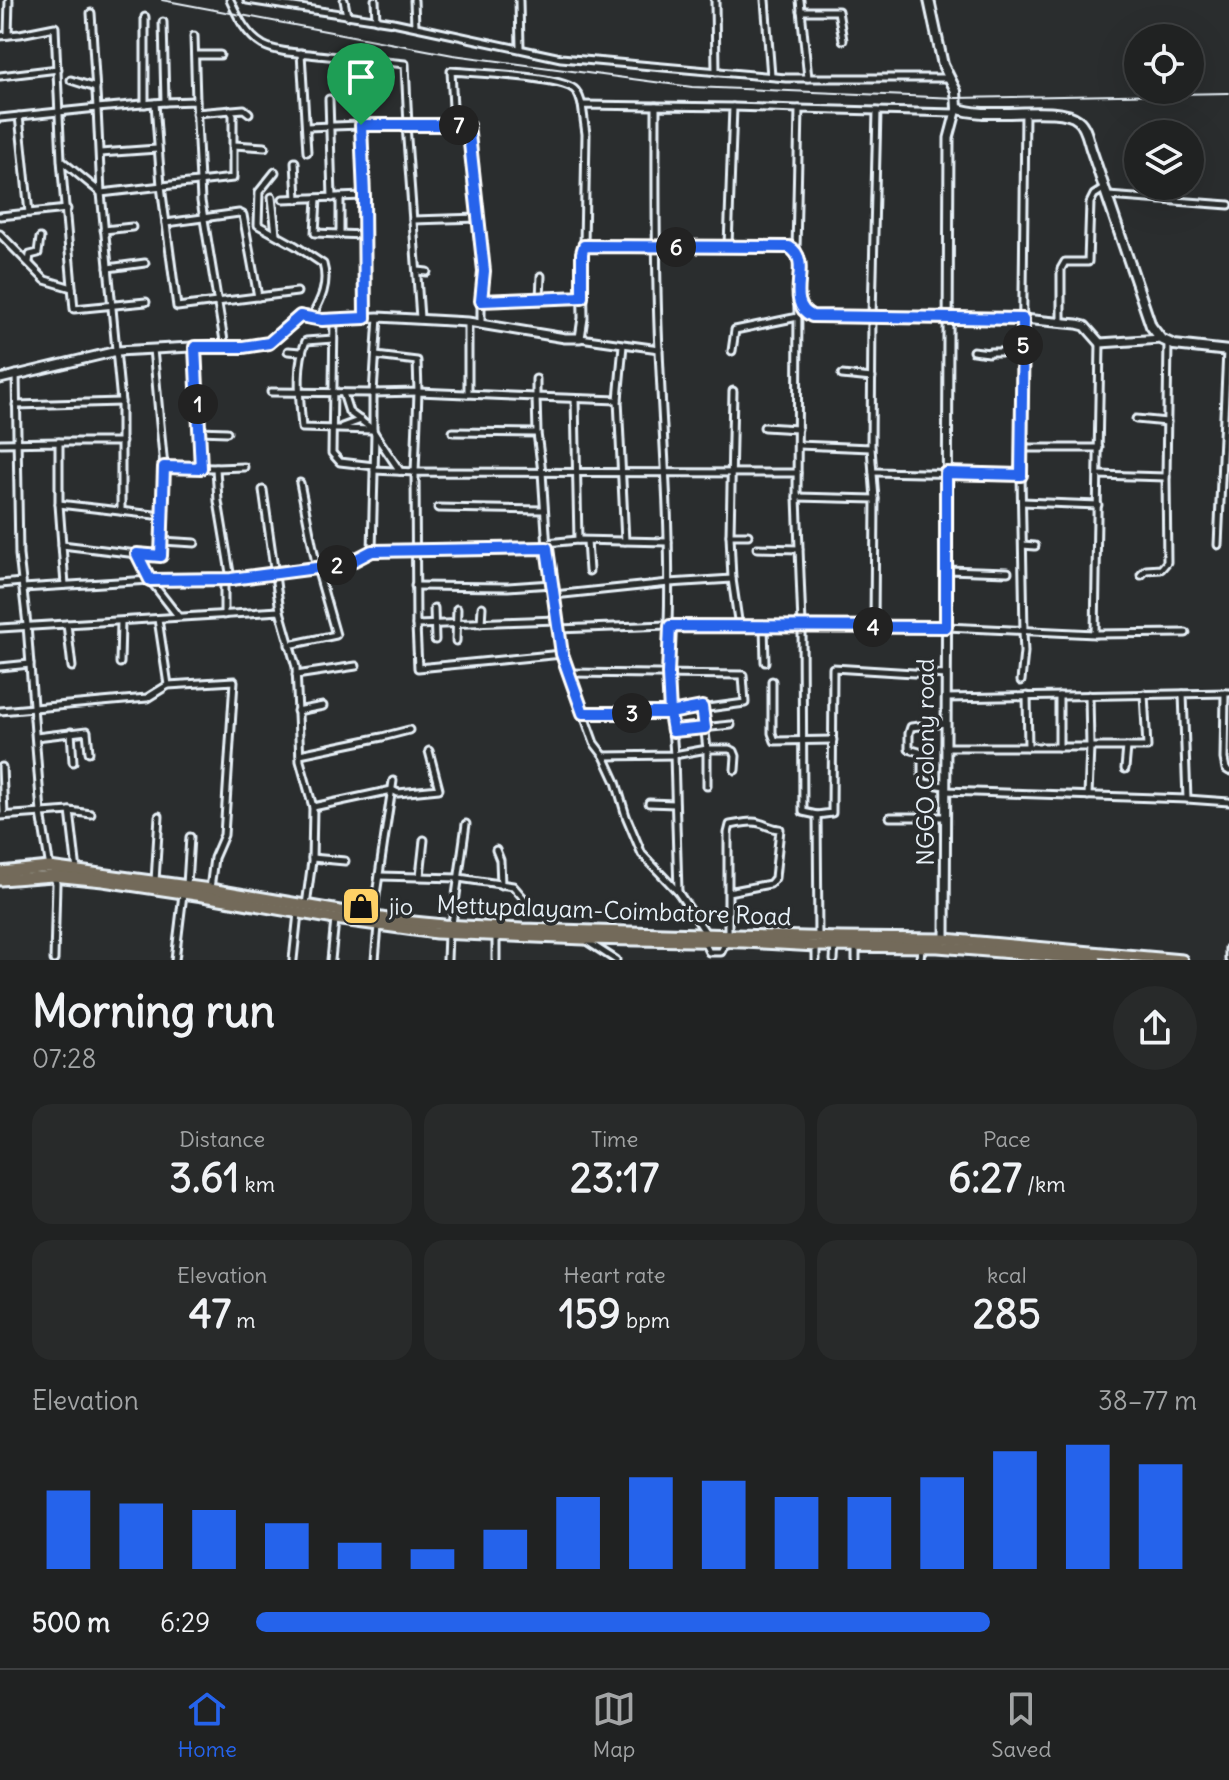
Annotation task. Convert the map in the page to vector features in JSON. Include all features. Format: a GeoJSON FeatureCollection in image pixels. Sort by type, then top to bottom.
{"type":"FeatureCollection","features":[{"type":"Feature","properties":{"kind":"highway","name":"Mettupalayam-Coimbatore Road"},"geometry":{"type":"LineString","coordinates":[[0,872],[77,871],[155,881],[185,889],[210,889],[393,924],[450,929],[817,942],[945,943],[1182,960]]}},
{"type":"Feature","properties":{"kind":"highway"},"geometry":{"type":"LineString","coordinates":[[0,880],[51,872],[185,889],[302,909],[335,919],[376,921]]}},
{"type":"Feature","properties":{"kind":"highway"},"geometry":{"type":"LineString","coordinates":[[450,929],[496,936],[584,939],[596,935]]}},
{"type":"Feature","properties":{"kind":"highway"},"geometry":{"type":"LineString","coordinates":[[817,942],[921,947],[945,943],[973,955],[1096,960]]}},
{"type":"Feature","properties":{"kind":"main road"},"geometry":{"type":"LineString","coordinates":[[929,0],[943,65],[956,91],[956,110],[1065,115],[1078,119],[1151,326],[1164,341],[1228,351]]}},
{"type":"Feature","properties":{"kind":"street"},"geometry":{"type":"LineString","coordinates":[[8,35],[9,0]]}},
{"type":"Feature","properties":{"kind":"street"},"geometry":{"type":"LineString","coordinates":[[230,0],[253,37],[271,48],[405,64],[420,318]]}},
{"type":"Feature","properties":{"kind":"street"},"geometry":{"type":"LineString","coordinates":[[247,0],[415,26],[561,58],[808,78],[948,78]]}},
{"type":"Feature","properties":{"kind":"street"},"geometry":{"type":"LineString","coordinates":[[302,0],[302,8]]}},
{"type":"Feature","properties":{"kind":"street"},"geometry":{"type":"LineString","coordinates":[[344,0],[347,16]]}},
{"type":"Feature","properties":{"kind":"street"},"geometry":{"type":"LineString","coordinates":[[375,0],[376,20]]}},
{"type":"Feature","properties":{"kind":"street"},"geometry":{"type":"LineString","coordinates":[[414,0],[415,26]]}},
{"type":"Feature","properties":{"kind":"street"},"geometry":{"type":"LineString","coordinates":[[519,0],[520,48]]}},
{"type":"Feature","properties":{"kind":"street"},"geometry":{"type":"LineString","coordinates":[[715,0],[716,72]]}},
{"type":"Feature","properties":{"kind":"street"},"geometry":{"type":"LineString","coordinates":[[765,0],[771,76]]}},
{"type":"Feature","properties":{"kind":"street"},"geometry":{"type":"LineString","coordinates":[[800,0],[808,78]]}},
{"type":"Feature","properties":{"kind":"street"},"geometry":{"type":"LineString","coordinates":[[801,11],[838,11],[843,40]]}},
{"type":"Feature","properties":{"kind":"street"},"geometry":{"type":"LineString","coordinates":[[91,13],[101,193],[121,402],[121,511]]}},
{"type":"Feature","properties":{"kind":"street"},"geometry":{"type":"LineString","coordinates":[[145,17],[145,104]]}},
{"type":"Feature","properties":{"kind":"street"},"geometry":{"type":"LineString","coordinates":[[163,22],[165,102]]}},
{"type":"Feature","properties":{"kind":"street"},"geometry":{"type":"LineString","coordinates":[[0,36],[55,27],[61,160],[74,309],[146,302]]}},
{"type":"Feature","properties":{"kind":"street"},"geometry":{"type":"LineString","coordinates":[[194,36],[200,181],[225,347]]}},
{"type":"Feature","properties":{"kind":"street"},"geometry":{"type":"LineString","coordinates":[[301,53],[307,152]]}},
{"type":"Feature","properties":{"kind":"street"},"geometry":{"type":"LineString","coordinates":[[195,55],[220,55]]}},
{"type":"Feature","properties":{"kind":"street"},"geometry":{"type":"LineString","coordinates":[[352,58],[353,80]]}},
{"type":"Feature","properties":{"kind":"street"},"geometry":{"type":"LineString","coordinates":[[0,76],[58,69]]}},
{"type":"Feature","properties":{"kind":"street"},"geometry":{"type":"LineString","coordinates":[[454,125],[451,71],[534,78],[571,86],[578,92],[586,134],[583,318],[580,338]]}},
{"type":"Feature","properties":{"kind":"street"},"geometry":{"type":"LineString","coordinates":[[71,80],[96,88]]}},
{"type":"Feature","properties":{"kind":"street"},"geometry":{"type":"LineString","coordinates":[[329,99],[332,198]]}},
{"type":"Feature","properties":{"kind":"street"},"geometry":{"type":"LineString","coordinates":[[0,118],[196,101]]}},
{"type":"Feature","properties":{"kind":"street"},"geometry":{"type":"LineString","coordinates":[[155,103],[157,149],[177,307],[297,292]]}},
{"type":"Feature","properties":{"kind":"street"},"geometry":{"type":"LineString","coordinates":[[582,105],[956,110]]}},
{"type":"Feature","properties":{"kind":"street"},"geometry":{"type":"LineString","coordinates":[[656,106],[656,247],[667,473],[668,674],[678,892]]}},
{"type":"Feature","properties":{"kind":"street"},"geometry":{"type":"LineString","coordinates":[[728,247],[733,107]]}},
{"type":"Feature","properties":{"kind":"street"},"geometry":{"type":"LineString","coordinates":[[196,113],[244,109],[249,113]]}},
{"type":"Feature","properties":{"kind":"street"},"geometry":{"type":"LineString","coordinates":[[796,251],[799,109]]}},
{"type":"Feature","properties":{"kind":"street"},"geometry":{"type":"LineString","coordinates":[[61,160],[101,193],[233,178],[233,115],[230,110]]}},
{"type":"Feature","properties":{"kind":"street","name":"NGGO Colony road"},"geometry":{"type":"LineString","coordinates":[[945,943],[949,138],[956,110]]}},
{"type":"Feature","properties":{"kind":"street"},"geometry":{"type":"LineString","coordinates":[[874,627],[875,499],[871,448],[877,111]]}},
{"type":"Feature","properties":{"kind":"street"},"geometry":{"type":"LineString","coordinates":[[1021,681],[1024,632],[1021,475],[1025,113]]}},
{"type":"Feature","properties":{"kind":"street"},"geometry":{"type":"LineString","coordinates":[[19,116],[29,213]]}},
{"type":"Feature","properties":{"kind":"street"},"geometry":{"type":"LineString","coordinates":[[361,125],[365,318]]}},
{"type":"Feature","properties":{"kind":"street"},"geometry":{"type":"LineString","coordinates":[[306,127],[468,125],[484,271],[481,324]]}},
{"type":"Feature","properties":{"kind":"street"},"geometry":{"type":"LineString","coordinates":[[234,145],[265,147]]}},
{"type":"Feature","properties":{"kind":"street"},"geometry":{"type":"LineString","coordinates":[[100,153],[157,149]]}},
{"type":"Feature","properties":{"kind":"street"},"geometry":{"type":"LineString","coordinates":[[295,162],[297,199]]}},
{"type":"Feature","properties":{"kind":"street"},"geometry":{"type":"LineString","coordinates":[[63,178],[76,172]]}},
{"type":"Feature","properties":{"kind":"street"},"geometry":{"type":"LineString","coordinates":[[275,172],[259,192],[258,225],[320,261],[325,267],[322,298],[311,318]]}},
{"type":"Feature","properties":{"kind":"street"},"geometry":{"type":"LineString","coordinates":[[1061,322],[1061,269],[1065,262],[1088,262],[1090,203],[1094,195],[1106,192],[1229,205]]}},
{"type":"Feature","properties":{"kind":"street"},"geometry":{"type":"LineString","coordinates":[[283,199],[364,196]]}},
{"type":"Feature","properties":{"kind":"street"},"geometry":{"type":"LineString","coordinates":[[272,197],[276,235]]}},
{"type":"Feature","properties":{"kind":"street"},"geometry":{"type":"LineString","coordinates":[[340,197],[340,234]]}},
{"type":"Feature","properties":{"kind":"street"},"geometry":{"type":"LineString","coordinates":[[317,199],[315,233],[364,235]]}},
{"type":"Feature","properties":{"kind":"street"},"geometry":{"type":"LineString","coordinates":[[0,216],[67,209]]}},
{"type":"Feature","properties":{"kind":"street"},"geometry":{"type":"LineString","coordinates":[[166,223],[239,213],[243,215],[258,297]]}},
{"type":"Feature","properties":{"kind":"street"},"geometry":{"type":"LineString","coordinates":[[413,220],[479,218]]}},
{"type":"Feature","properties":{"kind":"street"},"geometry":{"type":"LineString","coordinates":[[104,230],[132,227]]}},
{"type":"Feature","properties":{"kind":"street"},"geometry":{"type":"LineString","coordinates":[[0,234],[45,280],[72,288]]}},
{"type":"Feature","properties":{"kind":"street"},"geometry":{"type":"LineString","coordinates":[[29,263],[30,255],[38,253],[40,238]]}},
{"type":"Feature","properties":{"kind":"street"},"geometry":{"type":"LineString","coordinates":[[584,246],[789,247],[800,258],[797,497],[802,625],[803,812],[817,815],[832,813],[833,668],[946,675]]}},
{"type":"Feature","properties":{"kind":"street"},"geometry":{"type":"LineString","coordinates":[[108,268],[145,263]]}},
{"type":"Feature","properties":{"kind":"street"},"geometry":{"type":"LineString","coordinates":[[418,271],[427,272]]}},
{"type":"Feature","properties":{"kind":"street"},"geometry":{"type":"LineString","coordinates":[[540,299],[541,276]]}},
{"type":"Feature","properties":{"kind":"street"},"geometry":{"type":"LineString","coordinates":[[481,301],[582,297]]}},
{"type":"Feature","properties":{"kind":"street"},"geometry":{"type":"LineString","coordinates":[[798,303],[804,312],[812,316],[1023,319],[1085,326],[1100,343],[1095,634]]}},
{"type":"Feature","properties":{"kind":"street"},"geometry":{"type":"LineString","coordinates":[[0,379],[117,351],[243,347],[269,343],[300,316],[322,320],[378,317],[468,322],[659,349]]}},
{"type":"Feature","properties":{"kind":"street"},"geometry":{"type":"LineString","coordinates":[[372,551],[373,393],[378,317]]}},
{"type":"Feature","properties":{"kind":"street"},"geometry":{"type":"LineString","coordinates":[[732,351],[735,330],[798,317]]}},
{"type":"Feature","properties":{"kind":"street"},"geometry":{"type":"LineString","coordinates":[[334,319],[332,453],[340,462],[415,472],[797,473]]}},
{"type":"Feature","properties":{"kind":"street"},"geometry":{"type":"LineString","coordinates":[[468,322],[468,394]]}},
{"type":"Feature","properties":{"kind":"street"},"geometry":{"type":"LineString","coordinates":[[333,339],[306,341],[301,352],[299,393],[302,428],[374,432]]}},
{"type":"Feature","properties":{"kind":"street"},"geometry":{"type":"LineString","coordinates":[[1100,343],[1164,341],[1167,562],[1161,569],[1146,570],[1141,575]]}},
{"type":"Feature","properties":{"kind":"street"},"geometry":{"type":"LineString","coordinates":[[623,345],[618,400],[625,541]]}},
{"type":"Feature","properties":{"kind":"street"},"geometry":{"type":"LineString","coordinates":[[195,347],[201,468]]}},
{"type":"Feature","properties":{"kind":"street"},"geometry":{"type":"LineString","coordinates":[[62,545],[161,556],[164,467],[153,349]]}},
{"type":"Feature","properties":{"kind":"street"},"geometry":{"type":"LineString","coordinates":[[288,351],[301,352]]}},
{"type":"Feature","properties":{"kind":"street"},"geometry":{"type":"LineString","coordinates":[[973,351],[1023,352]]}},
{"type":"Feature","properties":{"kind":"street"},"geometry":{"type":"LineString","coordinates":[[1218,545],[1226,447],[1228,351]]}},
{"type":"Feature","properties":{"kind":"street"},"geometry":{"type":"LineString","coordinates":[[376,356],[417,361],[415,586],[418,668],[562,654]]}},
{"type":"Feature","properties":{"kind":"street"},"geometry":{"type":"LineString","coordinates":[[16,374],[19,555],[41,813],[51,872],[56,883],[54,960]]}},
{"type":"Feature","properties":{"kind":"street"},"geometry":{"type":"LineString","coordinates":[[842,375],[872,378]]}},
{"type":"Feature","properties":{"kind":"street"},"geometry":{"type":"LineString","coordinates":[[536,379],[546,545],[558,629],[562,654],[594,743],[616,782],[642,854],[678,892],[705,937],[709,952],[721,952],[727,938],[728,833],[730,825],[749,822],[780,829],[775,878],[770,884],[728,892]]}},
{"type":"Feature","properties":{"kind":"street"},"geometry":{"type":"LineString","coordinates":[[733,391],[730,535],[739,627]]}},
{"type":"Feature","properties":{"kind":"street"},"geometry":{"type":"LineString","coordinates":[[271,392],[418,392],[618,400]]}},
{"type":"Feature","properties":{"kind":"street"},"geometry":{"type":"LineString","coordinates":[[343,393],[349,412],[374,432],[400,471]]}},
{"type":"Feature","properties":{"kind":"street"},"geometry":{"type":"LineString","coordinates":[[575,399],[578,540]]}},
{"type":"Feature","properties":{"kind":"street"},"geometry":{"type":"LineString","coordinates":[[16,405],[121,402]]}},
{"type":"Feature","properties":{"kind":"street"},"geometry":{"type":"LineString","coordinates":[[1136,419],[1167,422]]}},
{"type":"Feature","properties":{"kind":"street"},"geometry":{"type":"LineString","coordinates":[[334,428],[361,420]]}},
{"type":"Feature","properties":{"kind":"street"},"geometry":{"type":"LineString","coordinates":[[764,427],[798,429]]}},
{"type":"Feature","properties":{"kind":"street"},"geometry":{"type":"LineString","coordinates":[[199,431],[227,432]]}},
{"type":"Feature","properties":{"kind":"street"},"geometry":{"type":"LineString","coordinates":[[453,432],[537,433]]}},
{"type":"Feature","properties":{"kind":"street"},"geometry":{"type":"LineString","coordinates":[[59,442],[59,504],[65,585]]}},
{"type":"Feature","properties":{"kind":"street"},"geometry":{"type":"LineString","coordinates":[[0,443],[122,442]]}},
{"type":"Feature","properties":{"kind":"street"},"geometry":{"type":"LineString","coordinates":[[798,445],[871,448]]}},
{"type":"Feature","properties":{"kind":"street"},"geometry":{"type":"LineString","coordinates":[[1022,448],[1099,448]]}},
{"type":"Feature","properties":{"kind":"street"},"geometry":{"type":"LineString","coordinates":[[164,467],[244,467]]}},
{"type":"Feature","properties":{"kind":"street"},"geometry":{"type":"LineString","coordinates":[[216,468],[227,579],[224,615]]}},
{"type":"Feature","properties":{"kind":"street"},"geometry":{"type":"LineString","coordinates":[[873,472],[1021,475]]}},
{"type":"Feature","properties":{"kind":"street"},"geometry":{"type":"LineString","coordinates":[[1098,475],[1166,477]]}},
{"type":"Feature","properties":{"kind":"street"},"geometry":{"type":"LineString","coordinates":[[289,645],[336,635],[317,568],[300,483]]}},
{"type":"Feature","properties":{"kind":"street"},"geometry":{"type":"LineString","coordinates":[[263,490],[273,573],[296,675],[300,754],[313,807],[312,858],[293,960]]}},
{"type":"Feature","properties":{"kind":"street"},"geometry":{"type":"LineString","coordinates":[[797,497],[875,499]]}},
{"type":"Feature","properties":{"kind":"street"},"geometry":{"type":"LineString","coordinates":[[1022,502],[1098,505]]}},
{"type":"Feature","properties":{"kind":"street"},"geometry":{"type":"LineString","coordinates":[[59,504],[163,516]]}},
{"type":"Feature","properties":{"kind":"street"},"geometry":{"type":"LineString","coordinates":[[438,508],[543,510]]}},
{"type":"Feature","properties":{"kind":"street"},"geometry":{"type":"LineString","coordinates":[[730,535],[748,535]]}},
{"type":"Feature","properties":{"kind":"street"},"geometry":{"type":"LineString","coordinates":[[0,584],[65,585],[227,579],[347,564],[372,551],[546,545],[578,540],[668,542]]}},
{"type":"Feature","properties":{"kind":"street"},"geometry":{"type":"LineString","coordinates":[[162,541],[195,543]]}},
{"type":"Feature","properties":{"kind":"street"},"geometry":{"type":"LineString","coordinates":[[587,541],[589,571]]}},
{"type":"Feature","properties":{"kind":"street"},"geometry":{"type":"LineString","coordinates":[[1023,545],[1035,546]]}},
{"type":"Feature","properties":{"kind":"street"},"geometry":{"type":"LineString","coordinates":[[757,548],[799,549]]}},
{"type":"Feature","properties":{"kind":"street"},"geometry":{"type":"LineString","coordinates":[[137,554],[150,580],[178,617]]}},
{"type":"Feature","properties":{"kind":"street"},"geometry":{"type":"LineString","coordinates":[[946,570],[1008,572]]}},
{"type":"Feature","properties":{"kind":"street"},"geometry":{"type":"LineString","coordinates":[[554,595],[732,579]]}},
{"type":"Feature","properties":{"kind":"street"},"geometry":{"type":"LineString","coordinates":[[415,586],[552,584]]}},
{"type":"Feature","properties":{"kind":"street"},"geometry":{"type":"LineString","coordinates":[[481,623],[482,607]]}},
{"type":"Feature","properties":{"kind":"street"},"geometry":{"type":"LineString","coordinates":[[434,608],[435,640]]}},
{"type":"Feature","properties":{"kind":"street"},"geometry":{"type":"LineString","coordinates":[[456,641],[457,609]]}},
{"type":"Feature","properties":{"kind":"street"},"geometry":{"type":"LineString","coordinates":[[0,628],[280,611]]}},
{"type":"Feature","properties":{"kind":"street"},"geometry":{"type":"LineString","coordinates":[[158,619],[168,685]]}},
{"type":"Feature","properties":{"kind":"street"},"geometry":{"type":"LineString","coordinates":[[416,625],[557,620]]}},
{"type":"Feature","properties":{"kind":"street"},"geometry":{"type":"LineString","coordinates":[[120,663],[121,622]]}},
{"type":"Feature","properties":{"kind":"street"},"geometry":{"type":"LineString","coordinates":[[67,624],[72,667]]}},
{"type":"Feature","properties":{"kind":"street"},"geometry":{"type":"LineString","coordinates":[[558,629],[802,625],[946,627],[1095,634],[1186,633]]}},
{"type":"Feature","properties":{"kind":"street"},"geometry":{"type":"LineString","coordinates":[[764,626],[765,662]]}},
{"type":"Feature","properties":{"kind":"street"},"geometry":{"type":"LineString","coordinates":[[0,667],[30,664]]}},
{"type":"Feature","properties":{"kind":"street"},"geometry":{"type":"LineString","coordinates":[[296,675],[356,666]]}},
{"type":"Feature","properties":{"kind":"street"},"geometry":{"type":"LineString","coordinates":[[569,673],[743,675],[745,703],[670,713],[583,713]]}},
{"type":"Feature","properties":{"kind":"street"},"geometry":{"type":"LineString","coordinates":[[0,711],[147,698],[168,685],[234,681],[224,835],[214,858],[210,889]]}},
{"type":"Feature","properties":{"kind":"street"},"geometry":{"type":"LineString","coordinates":[[772,681],[772,733],[775,741],[833,740]]}},
{"type":"Feature","properties":{"kind":"street"},"geometry":{"type":"LineString","coordinates":[[946,698],[1227,693],[1224,759],[1229,771]]}},
{"type":"Feature","properties":{"kind":"street"},"geometry":{"type":"LineString","coordinates":[[945,747],[1147,747],[1144,694]]}},
{"type":"Feature","properties":{"kind":"street"},"geometry":{"type":"LineString","coordinates":[[1183,694],[1187,799]]}},
{"type":"Feature","properties":{"kind":"street"},"geometry":{"type":"LineString","coordinates":[[1088,796],[1089,695]]}},
{"type":"Feature","properties":{"kind":"street"},"geometry":{"type":"LineString","coordinates":[[1027,696],[1028,747]]}},
{"type":"Feature","properties":{"kind":"street"},"geometry":{"type":"LineString","coordinates":[[1059,696],[1059,747]]}},
{"type":"Feature","properties":{"kind":"street"},"geometry":{"type":"LineString","coordinates":[[297,711],[323,706]]}},
{"type":"Feature","properties":{"kind":"street"},"geometry":{"type":"LineString","coordinates":[[702,707],[707,786]]}},
{"type":"Feature","properties":{"kind":"street"},"geometry":{"type":"LineString","coordinates":[[946,723],[911,727],[909,749],[922,753],[924,783],[945,788],[1229,802]]}},
{"type":"Feature","properties":{"kind":"street"},"geometry":{"type":"LineString","coordinates":[[673,731],[731,725]]}},
{"type":"Feature","properties":{"kind":"street"},"geometry":{"type":"LineString","coordinates":[[300,754],[409,730]]}},
{"type":"Feature","properties":{"kind":"street"},"geometry":{"type":"LineString","coordinates":[[36,737],[87,731],[89,752]]}},
{"type":"Feature","properties":{"kind":"street"},"geometry":{"type":"LineString","coordinates":[[71,732],[73,762]]}},
{"type":"Feature","properties":{"kind":"street"},"geometry":{"type":"LineString","coordinates":[[1125,769],[1127,747]]}},
{"type":"Feature","properties":{"kind":"street"},"geometry":{"type":"LineString","coordinates":[[604,756],[674,755],[729,749],[736,756],[735,770]]}},
{"type":"Feature","properties":{"kind":"street"},"geometry":{"type":"LineString","coordinates":[[313,807],[392,790],[398,793],[442,790],[429,751]]}},
{"type":"Feature","properties":{"kind":"street"},"geometry":{"type":"LineString","coordinates":[[2,767],[2,816],[70,811],[91,814]]}},
{"type":"Feature","properties":{"kind":"street"},"geometry":{"type":"LineString","coordinates":[[375,960],[379,876],[393,781]]}},
{"type":"Feature","properties":{"kind":"street"},"geometry":{"type":"LineString","coordinates":[[649,803],[675,804]]}},
{"type":"Feature","properties":{"kind":"street"},"geometry":{"type":"LineString","coordinates":[[70,811],[77,871]]}},
{"type":"Feature","properties":{"kind":"street"},"geometry":{"type":"LineString","coordinates":[[816,960],[817,815]]}},
{"type":"Feature","properties":{"kind":"street"},"geometry":{"type":"LineString","coordinates":[[155,881],[159,816]]}},
{"type":"Feature","properties":{"kind":"street"},"geometry":{"type":"LineString","coordinates":[[890,817],[945,817]]}},
{"type":"Feature","properties":{"kind":"street"},"geometry":{"type":"LineString","coordinates":[[447,960],[466,824]]}},
{"type":"Feature","properties":{"kind":"street"},"geometry":{"type":"LineString","coordinates":[[175,960],[190,837]]}},
{"type":"Feature","properties":{"kind":"street"},"geometry":{"type":"LineString","coordinates":[[420,876],[424,840]]}},
{"type":"Feature","properties":{"kind":"street"},"geometry":{"type":"LineString","coordinates":[[496,850],[500,860],[501,885]]}},
{"type":"Feature","properties":{"kind":"street"},"geometry":{"type":"LineString","coordinates":[[312,858],[345,861]]}},
{"type":"Feature","properties":{"kind":"street"},"geometry":{"type":"LineString","coordinates":[[379,876],[459,878],[513,886],[526,901]]}},
{"type":"Feature","properties":{"kind":"street"},"geometry":{"type":"LineString","coordinates":[[331,960],[335,919]]}},
{"type":"Feature","properties":{"kind":"street"},"geometry":{"type":"LineString","coordinates":[[496,936],[496,960]]}},
{"type":"Feature","properties":{"kind":"street"},"geometry":{"type":"LineString","coordinates":[[584,939],[616,960]]}},
{"type":"Feature","properties":{"kind":"street"},"geometry":{"type":"LineString","coordinates":[[834,960],[835,945]]}},
{"type":"Feature","properties":{"kind":"street"},"geometry":{"type":"LineString","coordinates":[[856,946],[856,960]]}},
{"type":"Feature","properties":{"kind":"street"},"geometry":{"type":"LineString","coordinates":[[920,960],[921,947]]}},
{"type":"Feature","properties":{"kind":"street"},"geometry":{"type":"LineString","coordinates":[[1229,948],[1229,960]]}},
{"type":"Feature","properties":{"kind":"railway"},"geometry":{"type":"LineString","coordinates":[[162,0],[453,55],[692,87],[957,98],[1229,93]]}},
{"type":"Feature","properties":{"kind":"place","name":"jio"},"geometry":{"type":"Point","coordinates":[361,906]}},
{"type":"Feature","properties":{"kind":"route"},"geometry":{"type":"LineString","coordinates":[[361,125],[365,318],[322,320],[300,316],[269,343],[243,347],[195,347],[201,468],[164,467],[161,556],[137,554],[150,580],[231,579],[317,568],[347,564],[372,551],[547,548],[562,654],[583,713],[670,713],[673,731],[705,728],[702,707],[670,713],[670,626],[946,627],[946,473],[1021,475],[1023,319],[812,316],[804,312],[798,303],[800,258],[789,247],[584,246],[582,297],[481,301],[484,271],[468,125],[361,125]]}}]}
